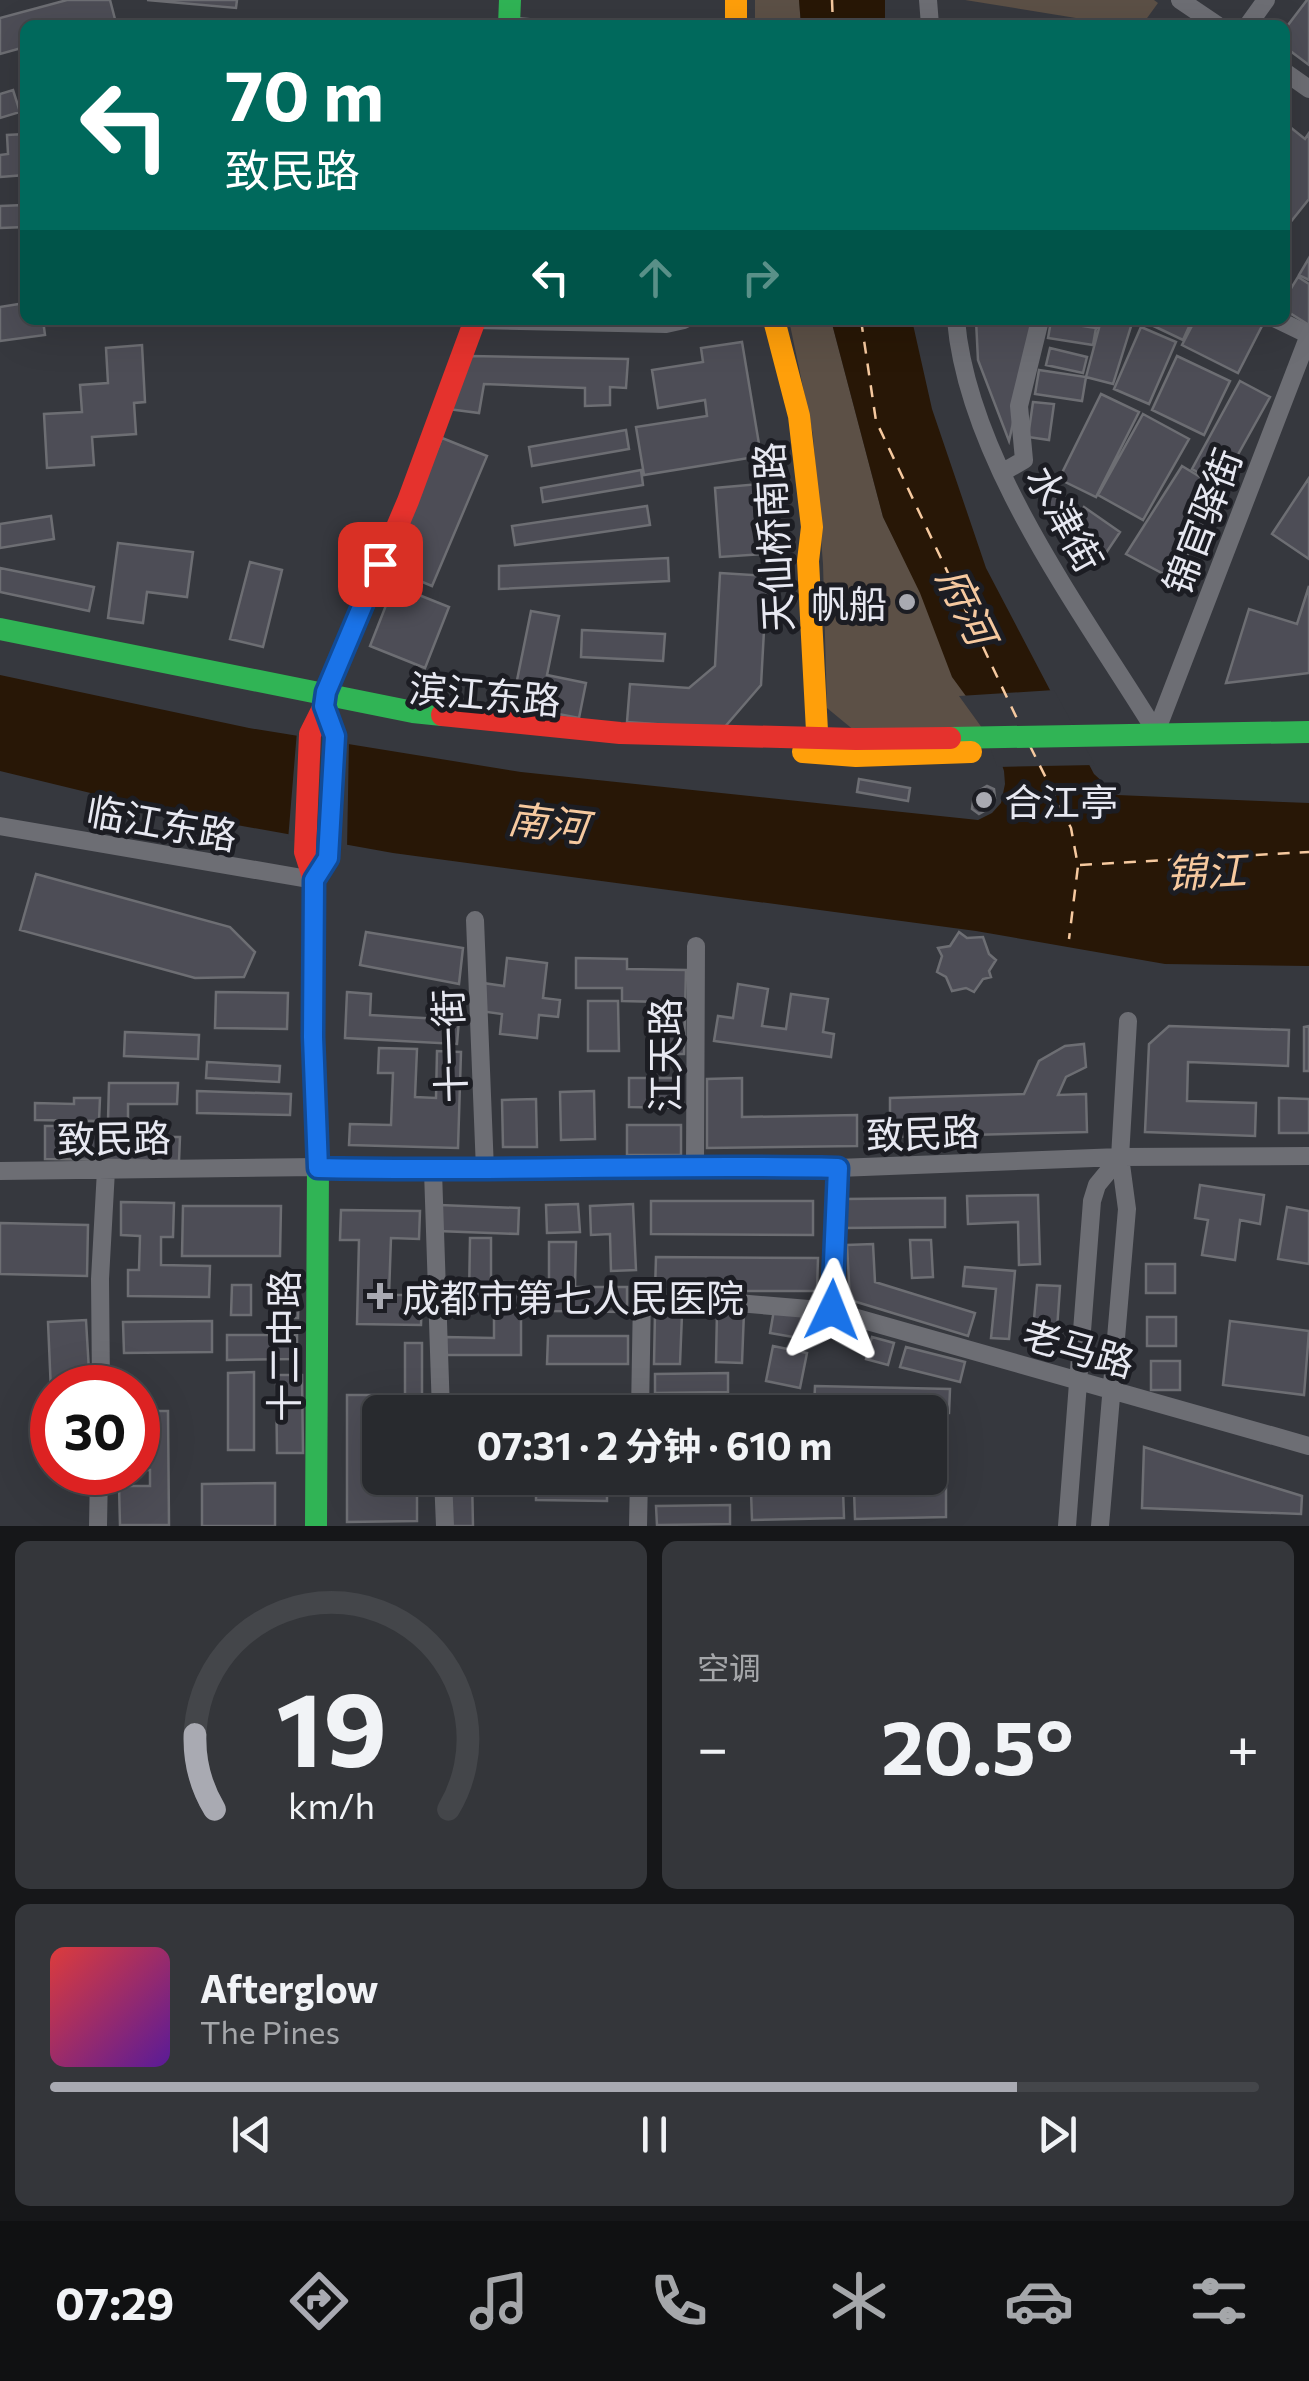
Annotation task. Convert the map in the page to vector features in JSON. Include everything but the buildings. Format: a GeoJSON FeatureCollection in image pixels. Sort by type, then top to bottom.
{"type":"FeatureCollection","features":[{"type":"Feature","properties":{"kind":"main road"},"geometry":{"type":"LineString","coordinates":[[314,880],[305,852],[310,734],[408,500],[472,325]]}},
{"type":"Feature","properties":{"kind":"main road","name":"天仙桥南路"},"geometry":{"type":"LineString","coordinates":[[775,325],[799,416],[812,527],[808,560],[818,746]]}},
{"type":"Feature","properties":{"kind":"main road","name":"滨江东路"},"geometry":{"type":"LineString","coordinates":[[0,629],[325,699],[416,725],[818,746],[1087,741]]}},
{"type":"Feature","properties":{"kind":"main road","name":"滨江东路"},"geometry":{"type":"LineString","coordinates":[[0,642],[325,699]]}},
{"type":"Feature","properties":{"kind":"main road"},"geometry":{"type":"LineString","coordinates":[[314,880],[328,858],[335,736],[325,699]]}},
{"type":"Feature","properties":{"kind":"main road"},"geometry":{"type":"LineString","coordinates":[[1087,741],[1156,732],[1309,732]]}},
{"type":"Feature","properties":{"kind":"main road"},"geometry":{"type":"LineString","coordinates":[[1087,741],[1309,746]]}},
{"type":"Feature","properties":{"kind":"main road","name":"十二中路"},"geometry":{"type":"LineString","coordinates":[[314,880],[313,1037],[318,1168],[316,1526]]}},
{"type":"Feature","properties":{"kind":"street"},"geometry":{"type":"LineString","coordinates":[[1180,0],[1210,20]]}},
{"type":"Feature","properties":{"kind":"street","name":"水津街"},"geometry":{"type":"LineString","coordinates":[[956,325],[982,432],[1039,542],[1156,732]]}},
{"type":"Feature","properties":{"kind":"street"},"geometry":{"type":"LineString","coordinates":[[1003,472],[1024,460],[1019,406],[1039,325]]}},
{"type":"Feature","properties":{"kind":"street","name":"锦官驿街"},"geometry":{"type":"LineString","coordinates":[[1156,732],[1309,335]]}},
{"type":"Feature","properties":{"kind":"street","name":"临江东路"},"geometry":{"type":"LineString","coordinates":[[0,826],[314,880]]}},
{"type":"Feature","properties":{"kind":"street","name":"十一街"},"geometry":{"type":"LineString","coordinates":[[475,920],[485,1170]]}},
{"type":"Feature","properties":{"kind":"street","name":"江天路"},"geometry":{"type":"LineString","coordinates":[[696,946],[696,1165]]}},
{"type":"Feature","properties":{"kind":"street"},"geometry":{"type":"LineString","coordinates":[[1100,1526],[1127,1209],[1120,1157],[1128,1021]]}},
{"type":"Feature","properties":{"kind":"street","name":"致民路"},"geometry":{"type":"LineString","coordinates":[[0,1171],[433,1171],[696,1165],[838,1168],[1120,1157],[1309,1156]]}},
{"type":"Feature","properties":{"kind":"street"},"geometry":{"type":"LineString","coordinates":[[1067,1526],[1092,1201],[1097,1184],[1120,1157]]}},
{"type":"Feature","properties":{"kind":"street"},"geometry":{"type":"LineString","coordinates":[[832,1310],[838,1168]]}},
{"type":"Feature","properties":{"kind":"street"},"geometry":{"type":"LineString","coordinates":[[101,1365],[100,1279],[106,1170]]}},
{"type":"Feature","properties":{"kind":"street"},"geometry":{"type":"LineString","coordinates":[[433,1171],[440,1395]]}},
{"type":"Feature","properties":{"kind":"street","name":"老马路"},"geometry":{"type":"LineString","coordinates":[[640,1395],[642,1295],[832,1310],[1309,1446]]}},
{"type":"Feature","properties":{"kind":"street"},"geometry":{"type":"LineString","coordinates":[[98,1526],[99,1495]]}},
{"type":"Feature","properties":{"kind":"street"},"geometry":{"type":"LineString","coordinates":[[444,1495],[445,1526]]}},
{"type":"Feature","properties":{"kind":"street"},"geometry":{"type":"LineString","coordinates":[[638,1526],[639,1495]]}},
{"type":"Feature","properties":{"kind":"shaded area"},"geometry":{"type":"Polygon","coordinates":[[[755,0],[799,0],[801,20],[755,20],[755,0]]]}},
{"type":"Feature","properties":{"kind":"shaded area"},"geometry":{"type":"Polygon","coordinates":[[[965,0],[1158,3],[1146,20],[1088,20],[965,0]]]}},
{"type":"Feature","properties":{"kind":"shaded area"},"geometry":{"type":"Polygon","coordinates":[[[790,325],[832,325],[883,517],[990,729],[861,736],[827,708],[823,564],[813,435],[790,325]]]}},
{"type":"Feature","properties":{"kind":"water"},"geometry":{"type":"Polygon","coordinates":[[[799,0],[885,0],[885,20],[801,20],[799,0]]]}},
{"type":"Feature","properties":{"kind":"water"},"geometry":{"type":"Polygon","coordinates":[[[832,325],[913,325],[932,409],[986,568],[1094,774],[1117,795],[1309,803],[1309,966],[1165,964],[976,931],[393,853],[181,815],[0,771],[0,675],[249,728],[521,772],[978,820],[1001,803],[1004,771],[990,729],[952,677],[920,593],[883,517],[832,325]]]}},
{"type":"Feature","properties":{"kind":"pier"},"geometry":{"type":"Polygon","coordinates":[[[1054,690],[1095,765],[997,767],[985,732],[959,696],[1054,690]]]}},
{"type":"Feature","properties":{"kind":"pier"},"geometry":{"type":"Polygon","coordinates":[[[297,731],[349,740],[347,850],[288,840],[297,731]]]}},
{"type":"Feature","properties":{"kind":"ferry route"},"geometry":{"type":"LineString","coordinates":[[832,0],[833,20]]}},
{"type":"Feature","properties":{"kind":"ferry route"},"geometry":{"type":"LineString","coordinates":[[862,325],[876,421],[1020,725]]}},
{"type":"Feature","properties":{"kind":"ferry route"},"geometry":{"type":"LineString","coordinates":[[1030,746],[1071,828],[1078,866],[1069,939]]}},
{"type":"Feature","properties":{"kind":"ferry route"},"geometry":{"type":"LineString","coordinates":[[1080,865],[1309,852]]}},
{"type":"Feature","properties":{"kind":"traffic: fast"},"geometry":{"type":"LineString","coordinates":[[509,20],[510,0]]}},
{"type":"Feature","properties":{"kind":"traffic: fast"},"geometry":{"type":"LineString","coordinates":[[316,1526],[318,1167],[313,1037],[314,880],[328,858],[335,736],[324,706],[377,574]]}},
{"type":"Feature","properties":{"kind":"traffic: fast"},"geometry":{"type":"LineString","coordinates":[[0,629],[442,715]]}},
{"type":"Feature","properties":{"kind":"traffic: fast"},"geometry":{"type":"LineString","coordinates":[[950,738],[1309,732]]}},
{"type":"Feature","properties":{"kind":"traffic: slow"},"geometry":{"type":"LineString","coordinates":[[736,0],[736,20]]}},
{"type":"Feature","properties":{"kind":"traffic: slow"},"geometry":{"type":"LineString","coordinates":[[775,325],[799,416],[812,527],[808,561],[818,750]]}},
{"type":"Feature","properties":{"kind":"traffic: slow"},"geometry":{"type":"LineString","coordinates":[[803,752],[856,756],[971,752]]}},
{"type":"Feature","properties":{"kind":"traffic: jam"},"geometry":{"type":"LineString","coordinates":[[377,574],[473,325]]}},
{"type":"Feature","properties":{"kind":"traffic: jam"},"geometry":{"type":"LineString","coordinates":[[314,880],[305,852],[310,734],[324,706]]}},
{"type":"Feature","properties":{"kind":"traffic: jam"},"geometry":{"type":"LineString","coordinates":[[442,715],[620,733],[950,738]]}},
{"type":"Feature","properties":{"kind":"place","name":"帆船"},"geometry":{"type":"Point","coordinates":[907,602]}},
{"type":"Feature","properties":{"kind":"place","name":"合江亭"},"geometry":{"type":"Point","coordinates":[984,800]}},
{"type":"Feature","properties":{"kind":"place","name":"成都市第七人民医院"},"geometry":{"type":"Point","coordinates":[380,1296]}},
{"type":"Feature","properties":{"kind":"route"},"geometry":{"type":"LineString","coordinates":[[380,564],[326,692],[324,706],[335,736],[328,858],[314,880],[313,1037],[318,1168],[838,1168],[832,1310]]}},
{"type":"Feature","properties":{"kind":"water label","name":"府河"},"geometry":{"type":"Point","coordinates":[968,605]}},
{"type":"Feature","properties":{"kind":"water label","name":"南河"},"geometry":{"type":"Point","coordinates":[548,821]}},
{"type":"Feature","properties":{"kind":"water label","name":"锦江"},"geometry":{"type":"Point","coordinates":[1206,870]}}]}
